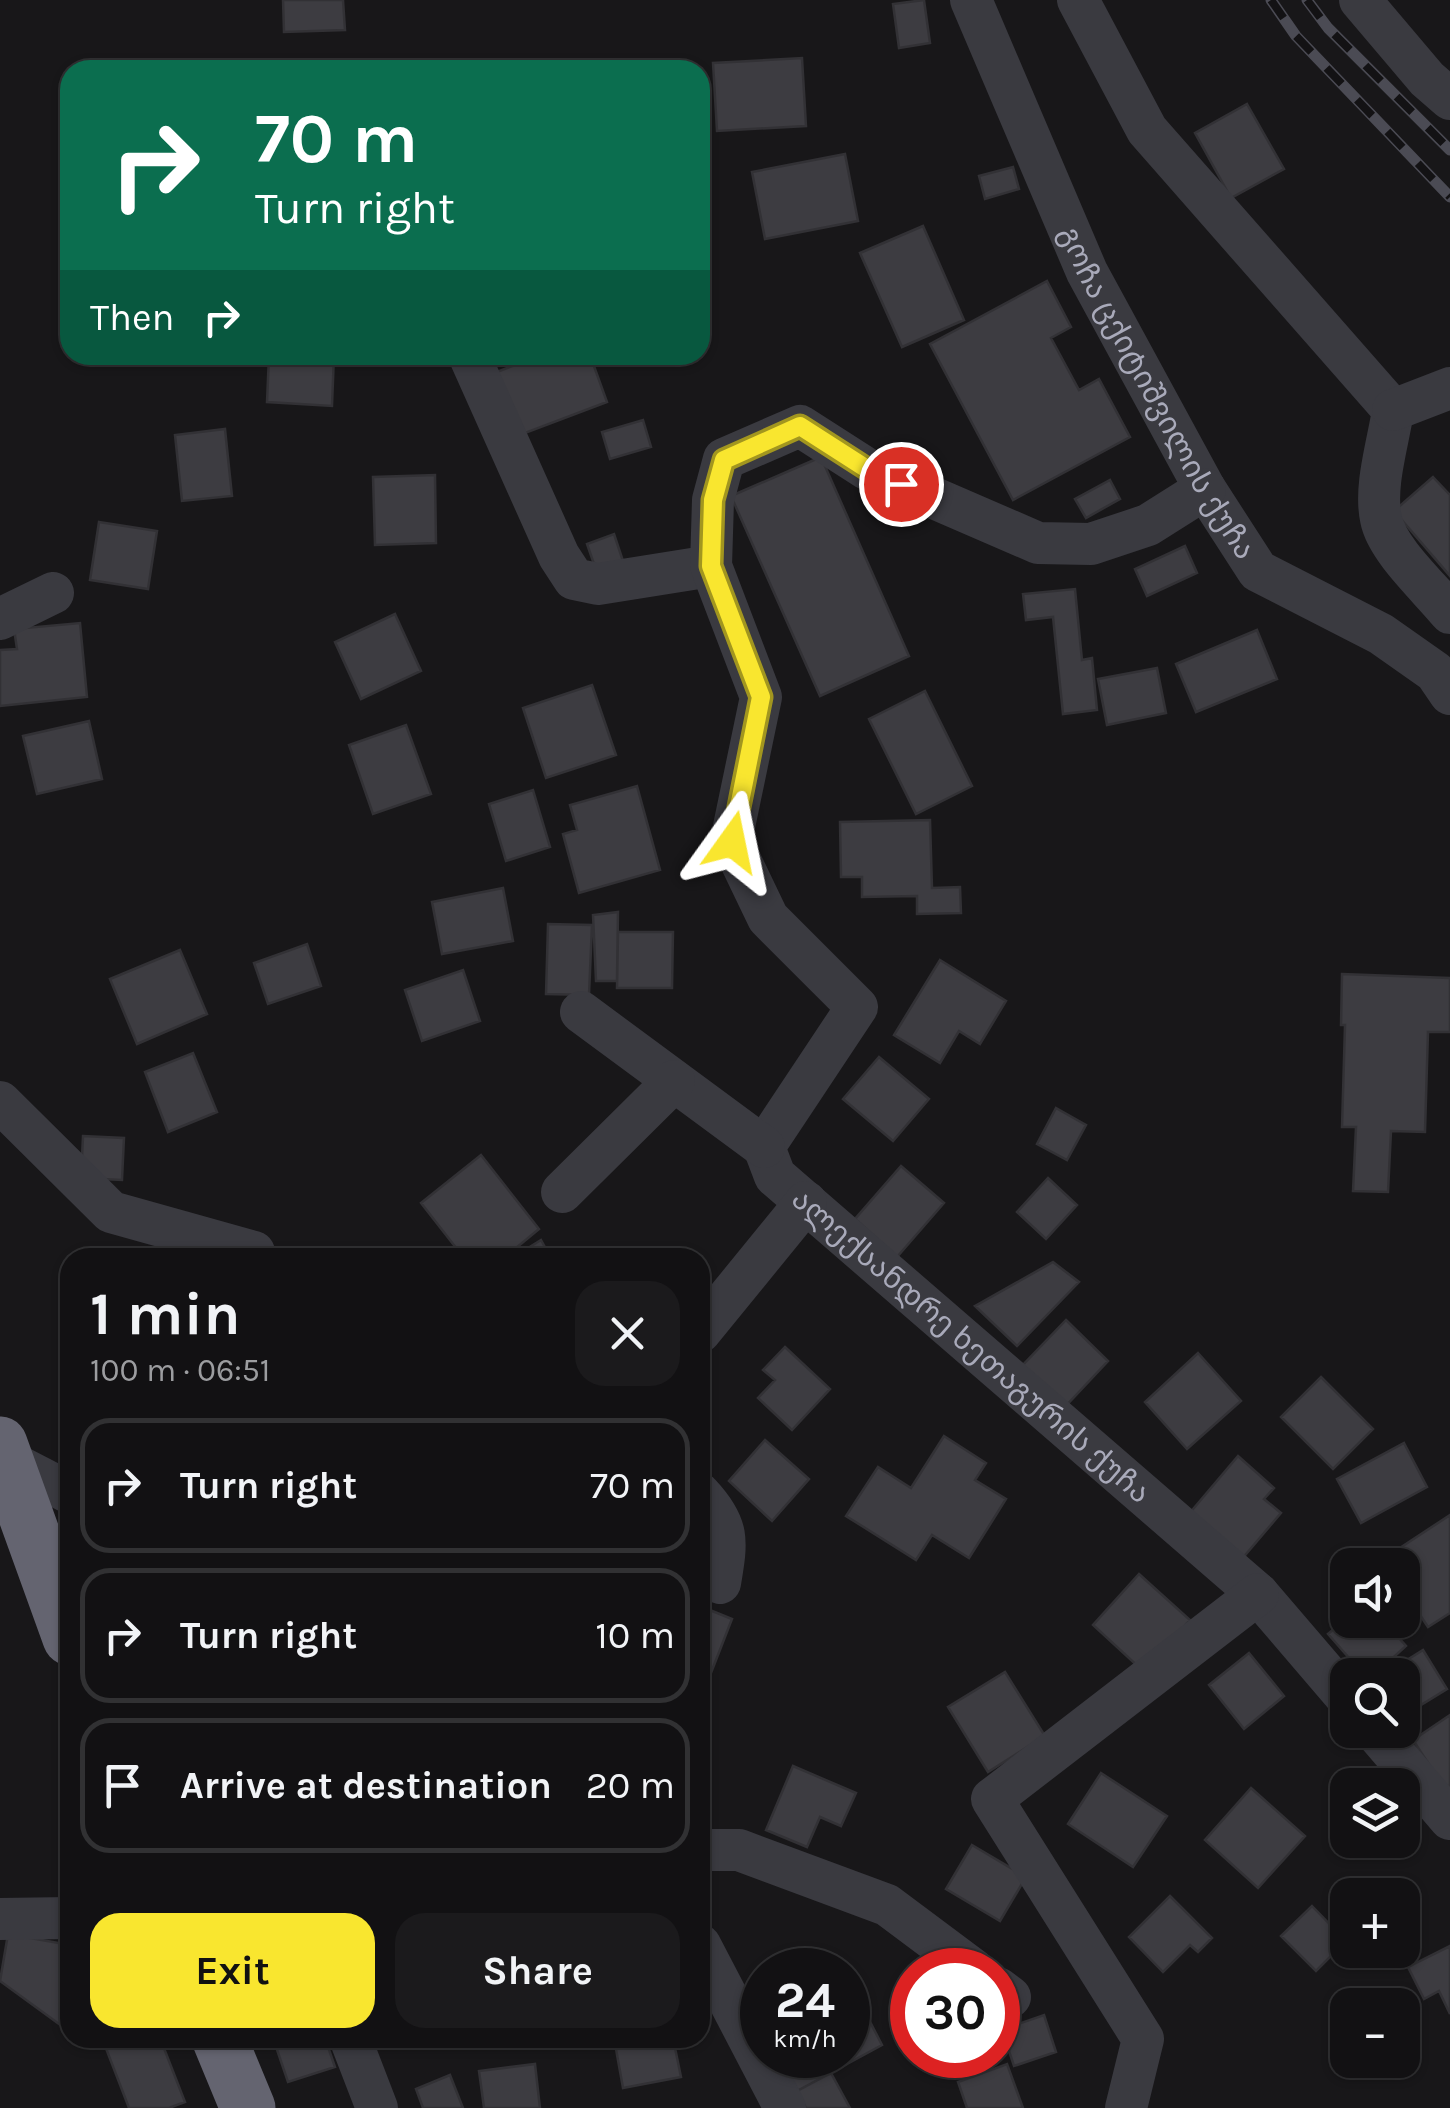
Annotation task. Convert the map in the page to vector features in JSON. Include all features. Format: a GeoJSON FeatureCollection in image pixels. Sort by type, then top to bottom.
{"type":"FeatureCollection","features":[{"type":"Feature","properties":{"kind":"highway"},"geometry":{"type":"LineString","coordinates":[[3,1452],[60,1610]]}},
{"type":"Feature","properties":{"kind":"highway"},"geometry":{"type":"LineString","coordinates":[[223,2048],[248,2108]]}},
{"type":"Feature","properties":{"kind":"street","name":"გოჩა ცქიტიშვილის ქუჩა"},"geometry":{"type":"LineString","coordinates":[[971,0],[1087,272],[1206,489],[1258,571],[1381,634],[1434,672],[1450,694]]}},
{"type":"Feature","properties":{"kind":"street"},"geometry":{"type":"LineString","coordinates":[[1078,0],[1148,130],[1393,410]]}},
{"type":"Feature","properties":{"kind":"street"},"geometry":{"type":"LineString","coordinates":[[1360,0],[1427,79],[1450,99]]}},
{"type":"Feature","properties":{"kind":"street"},"geometry":{"type":"LineString","coordinates":[[473,365],[559,556],[574,578],[598,584],[711,566]]}},
{"type":"Feature","properties":{"kind":"street"},"geometry":{"type":"LineString","coordinates":[[1393,410],[1450,388]]}},
{"type":"Feature","properties":{"kind":"street"},"geometry":{"type":"LineString","coordinates":[[1393,410],[1379,500],[1381,522],[1390,541],[1450,613]]}},
{"type":"Feature","properties":{"kind":"street"},"geometry":{"type":"LineString","coordinates":[[580,1012],[764,1147],[857,1007],[768,918],[732,842],[761,697],[711,566],[713,500],[724,460],[800,426],[867,469],[1038,543],[1091,544],[1148,524],[1206,489]]}},
{"type":"Feature","properties":{"kind":"street"},"geometry":{"type":"LineString","coordinates":[[0,619],[52,593]]}},
{"type":"Feature","properties":{"kind":"street"},"geometry":{"type":"LineString","coordinates":[[562,1192],[674,1081]]}},
{"type":"Feature","properties":{"kind":"street"},"geometry":{"type":"LineString","coordinates":[[0,1102],[111,1212],[240,1248]]}},
{"type":"Feature","properties":{"kind":"street","name":"ალექსანდრე ხეთაგურის ქუჩა"},"geometry":{"type":"LineString","coordinates":[[764,1147],[775,1176],[1258,1594],[1330,1678]]}},
{"type":"Feature","properties":{"kind":"street"},"geometry":{"type":"LineString","coordinates":[[710,1320],[806,1202]]}},
{"type":"Feature","properties":{"kind":"street"},"geometry":{"type":"LineString","coordinates":[[3,1452],[60,1487]]}},
{"type":"Feature","properties":{"kind":"street"},"geometry":{"type":"LineString","coordinates":[[710,1505],[719,1514],[726,1546],[720,1583]]}},
{"type":"Feature","properties":{"kind":"street"},"geometry":{"type":"LineString","coordinates":[[1126,2108],[1143,2038],[992,1799],[1258,1594]]}},
{"type":"Feature","properties":{"kind":"street"},"geometry":{"type":"LineString","coordinates":[[1389,1748],[1450,1819]]}},
{"type":"Feature","properties":{"kind":"street"},"geometry":{"type":"LineString","coordinates":[[710,1850],[739,1850],[888,1904],[945,1948]]}},
{"type":"Feature","properties":{"kind":"street"},"geometry":{"type":"LineString","coordinates":[[0,1919],[60,1918]]}},
{"type":"Feature","properties":{"kind":"street"},"geometry":{"type":"LineString","coordinates":[[710,1964],[786,2108]]}},
{"type":"Feature","properties":{"kind":"street"},"geometry":{"type":"LineString","coordinates":[[354,2048],[376,2108]]}},
{"type":"Feature","properties":{"kind":"building"},"geometry":{"type":"Polygon","coordinates":[[[283,0],[343,0],[345,30],[284,32],[283,0]]]}},
{"type":"Feature","properties":{"kind":"building"},"geometry":{"type":"Polygon","coordinates":[[[924,0],[930,43],[899,48],[893,4],[924,0]]]}},
{"type":"Feature","properties":{"kind":"building"},"geometry":{"type":"Polygon","coordinates":[[[802,58],[806,126],[717,131],[713,63],[802,58]]]}},
{"type":"Feature","properties":{"kind":"building"},"geometry":{"type":"Polygon","coordinates":[[[1247,104],[1284,169],[1231,198],[1195,133],[1247,104]]]}},
{"type":"Feature","properties":{"kind":"building"},"geometry":{"type":"Polygon","coordinates":[[[845,154],[858,221],[765,239],[752,172],[845,154]]]}},
{"type":"Feature","properties":{"kind":"building"},"geometry":{"type":"Polygon","coordinates":[[[1013,167],[1019,189],[985,199],[979,176],[1013,167]]]}},
{"type":"Feature","properties":{"kind":"building"},"geometry":{"type":"Polygon","coordinates":[[[923,226],[964,320],[902,347],[860,253],[923,226]]]}},
{"type":"Feature","properties":{"kind":"building"},"geometry":{"type":"Polygon","coordinates":[[[1047,281],[1071,327],[1051,338],[1079,390],[1099,379],[1130,437],[1013,500],[930,344],[1047,281]]]}},
{"type":"Feature","properties":{"kind":"building"},"geometry":{"type":"Polygon","coordinates":[[[269,365],[334,365],[332,406],[267,402],[269,365]]]}},
{"type":"Feature","properties":{"kind":"building"},"geometry":{"type":"Polygon","coordinates":[[[515,365],[594,365],[607,402],[512,438],[489,375],[515,365]]]}},
{"type":"Feature","properties":{"kind":"building"},"geometry":{"type":"Polygon","coordinates":[[[643,420],[651,447],[610,459],[602,432],[643,420]]]}},
{"type":"Feature","properties":{"kind":"building"},"geometry":{"type":"Polygon","coordinates":[[[225,429],[232,496],[182,501],[175,435],[225,429]]]}},
{"type":"Feature","properties":{"kind":"building"},"geometry":{"type":"Polygon","coordinates":[[[821,457],[909,656],[820,696],[731,496],[821,457]]]}},
{"type":"Feature","properties":{"kind":"building"},"geometry":{"type":"Polygon","coordinates":[[[435,475],[436,543],[375,545],[373,477],[435,475]]]}},
{"type":"Feature","properties":{"kind":"building"},"geometry":{"type":"Polygon","coordinates":[[[1433,477],[1450,495],[1450,576],[1394,511],[1433,477]]]}},
{"type":"Feature","properties":{"kind":"building"},"geometry":{"type":"Polygon","coordinates":[[[1110,480],[1120,499],[1086,518],[1075,499],[1110,480]]]}},
{"type":"Feature","properties":{"kind":"building"},"geometry":{"type":"Polygon","coordinates":[[[99,522],[157,531],[148,589],[90,580],[99,522]]]}},
{"type":"Feature","properties":{"kind":"building"},"geometry":{"type":"Polygon","coordinates":[[[614,534],[623,561],[596,570],[587,544],[614,534]]]}},
{"type":"Feature","properties":{"kind":"building"},"geometry":{"type":"Polygon","coordinates":[[[1185,546],[1197,573],[1147,596],[1135,569],[1185,546]]]}},
{"type":"Feature","properties":{"kind":"building"},"geometry":{"type":"Polygon","coordinates":[[[1075,589],[1082,660],[1092,658],[1097,710],[1063,714],[1053,617],[1026,620],[1023,594],[1075,589]]]}},
{"type":"Feature","properties":{"kind":"building"},"geometry":{"type":"Polygon","coordinates":[[[395,614],[421,671],[361,699],[335,642],[395,614]]]}},
{"type":"Feature","properties":{"kind":"building"},"geometry":{"type":"Polygon","coordinates":[[[80,623],[87,697],[0,706],[0,650],[17,649],[14,629],[80,623]]]}},
{"type":"Feature","properties":{"kind":"building"},"geometry":{"type":"Polygon","coordinates":[[[1257,630],[1277,679],[1196,712],[1176,664],[1257,630]]]}},
{"type":"Feature","properties":{"kind":"building"},"geometry":{"type":"Polygon","coordinates":[[[1157,668],[1166,713],[1107,725],[1098,679],[1157,668]]]}},
{"type":"Feature","properties":{"kind":"building"},"geometry":{"type":"Polygon","coordinates":[[[592,685],[616,755],[546,778],[523,708],[592,685]]]}},
{"type":"Feature","properties":{"kind":"building"},"geometry":{"type":"Polygon","coordinates":[[[925,691],[972,786],[916,814],[869,719],[925,691]]]}},
{"type":"Feature","properties":{"kind":"building"},"geometry":{"type":"Polygon","coordinates":[[[89,721],[102,779],[37,794],[23,736],[89,721]]]}},
{"type":"Feature","properties":{"kind":"building"},"geometry":{"type":"Polygon","coordinates":[[[406,725],[431,794],[373,814],[349,745],[406,725]]]}},
{"type":"Feature","properties":{"kind":"building"},"geometry":{"type":"Polygon","coordinates":[[[637,786],[660,870],[579,893],[563,834],[577,830],[570,805],[637,786]]]}},
{"type":"Feature","properties":{"kind":"building"},"geometry":{"type":"Polygon","coordinates":[[[533,790],[550,847],[506,861],[489,804],[533,790]]]}},
{"type":"Feature","properties":{"kind":"building"},"geometry":{"type":"Polygon","coordinates":[[[930,820],[932,888],[960,887],[961,913],[917,914],[917,896],[862,897],[862,877],[841,877],[840,822],[930,820]]]}},
{"type":"Feature","properties":{"kind":"building"},"geometry":{"type":"Polygon","coordinates":[[[503,888],[513,941],[442,954],[432,902],[503,888]]]}},
{"type":"Feature","properties":{"kind":"building"},"geometry":{"type":"Polygon","coordinates":[[[618,912],[617,981],[596,981],[593,915],[618,912]]]}},
{"type":"Feature","properties":{"kind":"building"},"geometry":{"type":"Polygon","coordinates":[[[548,924],[592,925],[589,995],[546,994],[548,924]]]}},
{"type":"Feature","properties":{"kind":"building"},"geometry":{"type":"Polygon","coordinates":[[[618,932],[673,932],[672,988],[617,988],[618,932]]]}},
{"type":"Feature","properties":{"kind":"building"},"geometry":{"type":"Polygon","coordinates":[[[307,944],[321,986],[268,1004],[254,963],[307,944]]]}},
{"type":"Feature","properties":{"kind":"building"},"geometry":{"type":"Polygon","coordinates":[[[180,950],[207,1014],[137,1044],[110,979],[180,950]]]}},
{"type":"Feature","properties":{"kind":"building"},"geometry":{"type":"Polygon","coordinates":[[[940,960],[1006,1001],[980,1044],[959,1031],[940,1063],[894,1035],[940,960]]]}},
{"type":"Feature","properties":{"kind":"building"},"geometry":{"type":"Polygon","coordinates":[[[463,970],[480,1021],[422,1041],[405,990],[463,970]]]}},
{"type":"Feature","properties":{"kind":"building"},"geometry":{"type":"Polygon","coordinates":[[[1342,974],[1450,978],[1450,1032],[1428,1032],[1425,1132],[1391,1131],[1388,1192],[1353,1191],[1356,1127],[1342,1127],[1342,974]]]}},
{"type":"Feature","properties":{"kind":"building"},"geometry":{"type":"Polygon","coordinates":[[[193,1053],[217,1112],[168,1132],[145,1072],[193,1053]]]}},
{"type":"Feature","properties":{"kind":"building"},"geometry":{"type":"Polygon","coordinates":[[[879,1057],[929,1099],[893,1141],[843,1099],[879,1057]]]}},
{"type":"Feature","properties":{"kind":"building"},"geometry":{"type":"Polygon","coordinates":[[[1056,1108],[1086,1125],[1067,1160],[1037,1144],[1056,1108]]]}},
{"type":"Feature","properties":{"kind":"building"},"geometry":{"type":"Polygon","coordinates":[[[83,1136],[124,1138],[122,1180],[81,1178],[83,1136]]]}},
{"type":"Feature","properties":{"kind":"building"},"geometry":{"type":"Polygon","coordinates":[[[481,1155],[539,1229],[516,1248],[456,1248],[421,1203],[481,1155]]]}},
{"type":"Feature","properties":{"kind":"building"},"geometry":{"type":"Polygon","coordinates":[[[901,1166],[944,1203],[897,1257],[855,1219],[901,1166]]]}},
{"type":"Feature","properties":{"kind":"building"},"geometry":{"type":"Polygon","coordinates":[[[1048,1178],[1077,1205],[1046,1239],[1017,1212],[1048,1178]]]}},
{"type":"Feature","properties":{"kind":"building"},"geometry":{"type":"Polygon","coordinates":[[[541,1240],[545,1248],[528,1248],[541,1240]]]}},
{"type":"Feature","properties":{"kind":"building"},"geometry":{"type":"Polygon","coordinates":[[[1053,1262],[1079,1282],[1017,1346],[975,1306],[1053,1262]]]}},
{"type":"Feature","properties":{"kind":"building"},"geometry":{"type":"Polygon","coordinates":[[[1066,1320],[1108,1361],[1062,1410],[1019,1369],[1066,1320]]]}},
{"type":"Feature","properties":{"kind":"building"},"geometry":{"type":"Polygon","coordinates":[[[785,1347],[830,1389],[792,1430],[758,1398],[775,1380],[763,1370],[785,1347]]]}},
{"type":"Feature","properties":{"kind":"building"},"geometry":{"type":"Polygon","coordinates":[[[1198,1353],[1241,1401],[1187,1449],[1145,1402],[1198,1353]]]}},
{"type":"Feature","properties":{"kind":"building"},"geometry":{"type":"Polygon","coordinates":[[[1321,1377],[1373,1429],[1333,1469],[1281,1417],[1321,1377]]]}},
{"type":"Feature","properties":{"kind":"building"},"geometry":{"type":"Polygon","coordinates":[[[944,1436],[986,1463],[975,1480],[1006,1499],[969,1558],[932,1535],[916,1560],[846,1516],[878,1467],[911,1488],[944,1436]]]}},
{"type":"Feature","properties":{"kind":"building"},"geometry":{"type":"Polygon","coordinates":[[[765,1440],[809,1479],[772,1521],[729,1481],[765,1440]]]}},
{"type":"Feature","properties":{"kind":"building"},"geometry":{"type":"Polygon","coordinates":[[[1404,1443],[1427,1487],[1361,1523],[1337,1479],[1404,1443]]]}},
{"type":"Feature","properties":{"kind":"building"},"geometry":{"type":"Polygon","coordinates":[[[1238,1456],[1274,1488],[1264,1499],[1281,1513],[1241,1560],[1188,1515],[1238,1456]]]}},
{"type":"Feature","properties":{"kind":"building"},"geometry":{"type":"Polygon","coordinates":[[[1450,1515],[1450,1613],[1428,1627],[1420,1615],[1420,1548],[1400,1548],[1450,1515]]]}},
{"type":"Feature","properties":{"kind":"building"},"geometry":{"type":"Polygon","coordinates":[[[1139,1574],[1190,1620],[1143,1671],[1093,1625],[1139,1574]]]}},
{"type":"Feature","properties":{"kind":"building"},"geometry":{"type":"Polygon","coordinates":[[[710,1610],[732,1619],[710,1675],[710,1610]]]}},
{"type":"Feature","properties":{"kind":"building"},"geometry":{"type":"Polygon","coordinates":[[[1332,1638],[1399,1638],[1406,1646],[1393,1658],[1349,1658],[1332,1638]]]}},
{"type":"Feature","properties":{"kind":"building"},"geometry":{"type":"Polygon","coordinates":[[[1423,1650],[1447,1689],[1420,1706],[1420,1658],[1410,1658],[1423,1650]]]}},
{"type":"Feature","properties":{"kind":"building"},"geometry":{"type":"Polygon","coordinates":[[[1249,1653],[1284,1696],[1244,1729],[1209,1685],[1249,1653]]]}},
{"type":"Feature","properties":{"kind":"building"},"geometry":{"type":"Polygon","coordinates":[[[1005,1672],[1045,1736],[988,1772],[948,1707],[1005,1672]]]}},
{"type":"Feature","properties":{"kind":"building"},"geometry":{"type":"Polygon","coordinates":[[[1450,1715],[1450,1785],[1445,1789],[1418,1748],[1420,1735],[1450,1715]]]}},
{"type":"Feature","properties":{"kind":"building"},"geometry":{"type":"Polygon","coordinates":[[[793,1766],[856,1793],[841,1826],[820,1817],[807,1847],[766,1830],[793,1766]]]}},
{"type":"Feature","properties":{"kind":"building"},"geometry":{"type":"Polygon","coordinates":[[[1101,1773],[1167,1816],[1133,1867],[1068,1824],[1101,1773]]]}},
{"type":"Feature","properties":{"kind":"building"},"geometry":{"type":"Polygon","coordinates":[[[1251,1788],[1305,1836],[1258,1888],[1205,1840],[1251,1788]]]}},
{"type":"Feature","properties":{"kind":"building"},"geometry":{"type":"Polygon","coordinates":[[[972,1845],[1026,1877],[1000,1921],[946,1889],[972,1845]]]}},
{"type":"Feature","properties":{"kind":"building"},"geometry":{"type":"Polygon","coordinates":[[[1170,1896],[1212,1938],[1198,1952],[1190,1945],[1163,1972],[1129,1937],[1170,1896]]]}},
{"type":"Feature","properties":{"kind":"building"},"geometry":{"type":"Polygon","coordinates":[[[1312,1906],[1330,1925],[1330,1957],[1316,1971],[1281,1936],[1312,1906]]]}},
{"type":"Feature","properties":{"kind":"building"},"geometry":{"type":"Polygon","coordinates":[[[8,1934],[60,1943],[60,2025],[0,1981],[8,1934]]]}},
{"type":"Feature","properties":{"kind":"building"},"geometry":{"type":"Polygon","coordinates":[[[1450,1946],[1450,2014],[1439,1991],[1424,1999],[1408,1968],[1420,1968],[1420,1961],[1450,1946]]]}},
{"type":"Feature","properties":{"kind":"building"},"geometry":{"type":"Polygon","coordinates":[[[1044,2015],[1056,2052],[1020,2064],[1020,2023],[1044,2015]]]}},
{"type":"Feature","properties":{"kind":"building"},"geometry":{"type":"Polygon","coordinates":[[[870,2022],[882,2045],[870,2051],[870,2022]]]}},
{"type":"Feature","properties":{"kind":"building"},"geometry":{"type":"Polygon","coordinates":[[[106,2048],[164,2048],[185,2102],[169,2108],[129,2108],[106,2048]]]}},
{"type":"Feature","properties":{"kind":"building"},"geometry":{"type":"Polygon","coordinates":[[[276,2048],[328,2048],[335,2067],[288,2082],[276,2048]]]}},
{"type":"Feature","properties":{"kind":"building"},"geometry":{"type":"Polygon","coordinates":[[[616,2048],[675,2048],[681,2077],[623,2088],[616,2048]]]}},
{"type":"Feature","properties":{"kind":"building"},"geometry":{"type":"Polygon","coordinates":[[[535,2064],[540,2108],[484,2108],[479,2071],[535,2064]]]}},
{"type":"Feature","properties":{"kind":"building"},"geometry":{"type":"Polygon","coordinates":[[[450,2075],[463,2108],[423,2108],[416,2089],[450,2075]]]}},
{"type":"Feature","properties":{"kind":"building"},"geometry":{"type":"Polygon","coordinates":[[[790,2078],[821,2078],[797,2091],[790,2078]]]}},
{"type":"Feature","properties":{"kind":"building"},"geometry":{"type":"Polygon","coordinates":[[[822,2078],[834,2078],[850,2108],[806,2108],[797,2091],[822,2078]]]}},
{"type":"Feature","properties":{"kind":"building"},"geometry":{"type":"Polygon","coordinates":[[[969,2078],[1012,2078],[1023,2108],[967,2108],[958,2082],[969,2078]]]}},
{"type":"Feature","properties":{"kind":"railway"},"geometry":{"type":"LineString","coordinates":[[1271,0],[1296,36],[1450,197]]}},
{"type":"Feature","properties":{"kind":"railway"},"geometry":{"type":"LineString","coordinates":[[1307,0],[1328,28],[1450,150]]}},
{"type":"Feature","properties":{"kind":"route"},"geometry":{"type":"LineString","coordinates":[[732,842],[761,697],[711,566],[713,500],[724,460],[800,426],[867,469],[901,484]]}}]}
